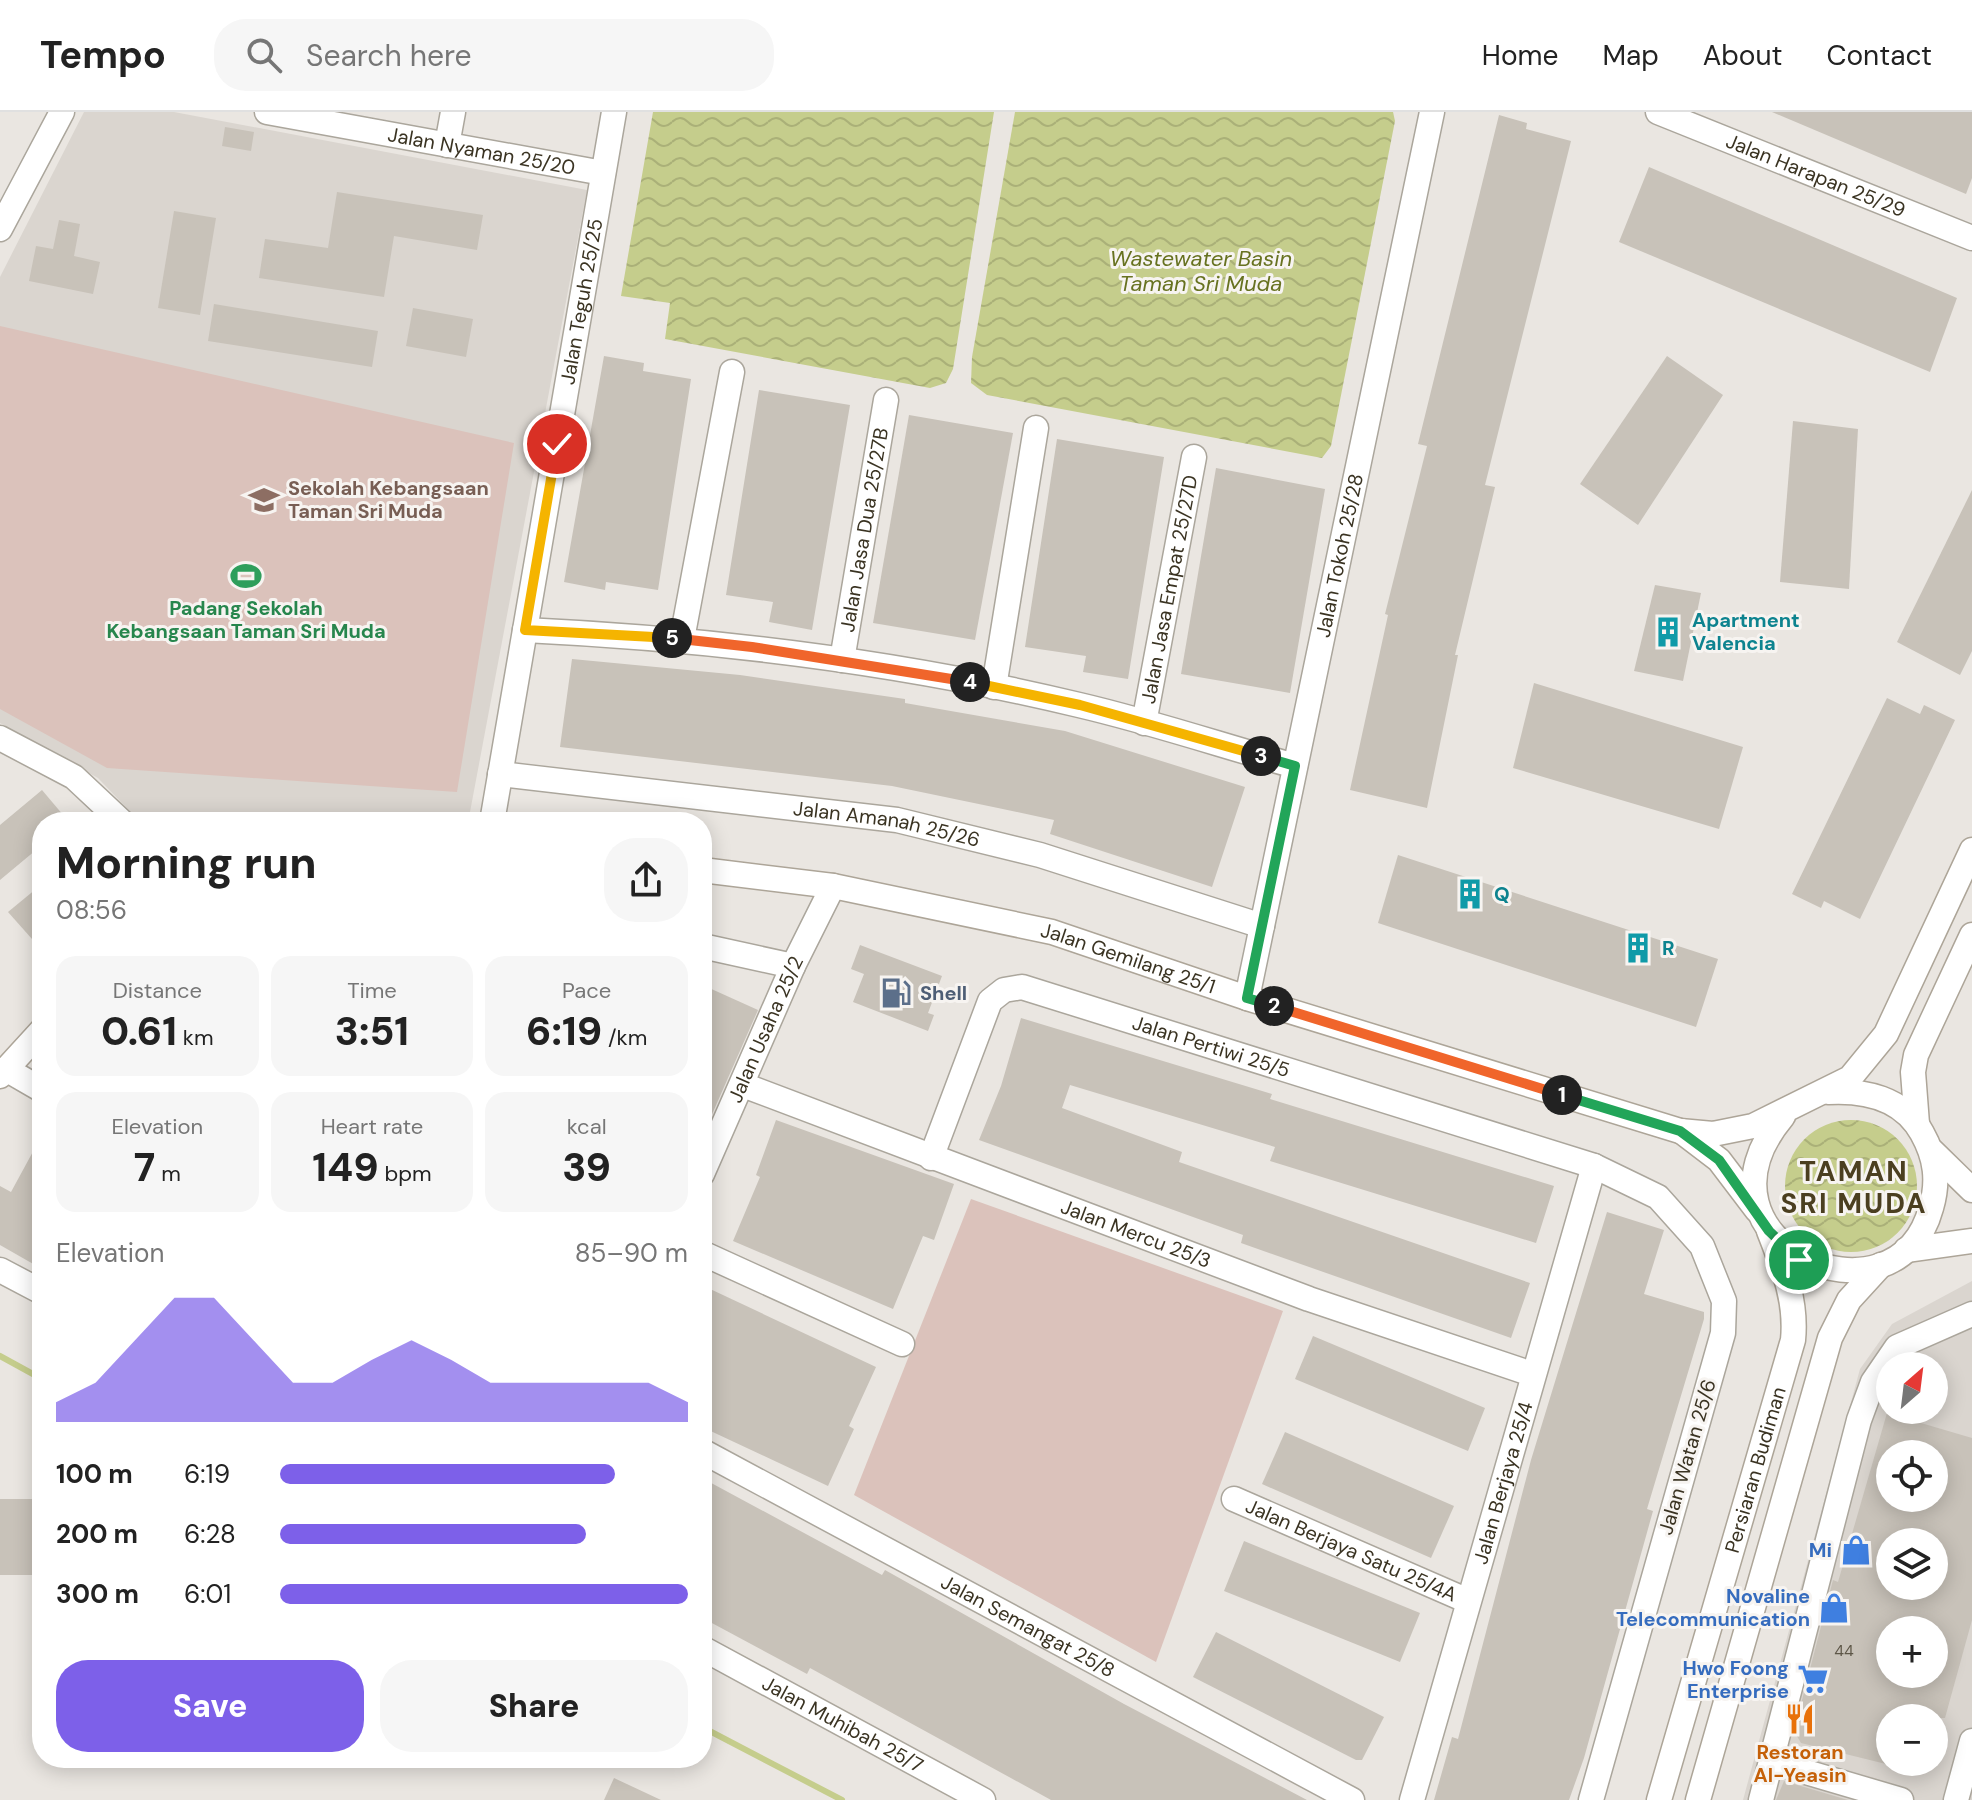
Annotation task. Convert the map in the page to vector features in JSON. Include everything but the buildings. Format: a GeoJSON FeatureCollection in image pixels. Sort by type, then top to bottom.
{"type":"FeatureCollection","features":[{"type":"Feature","properties":{"kind":"street"},"geometry":{"type":"LineString","coordinates":[[3,216],[62,112]]}},
{"type":"Feature","properties":{"kind":"street","name":"Jalan Nyaman 25/20"},"geometry":{"type":"LineString","coordinates":[[267,112],[297,115],[603,173]]}},
{"type":"Feature","properties":{"kind":"street"},"geometry":{"type":"LineString","coordinates":[[447,145],[453,112]]}},
{"type":"Feature","properties":{"kind":"street","name":"Jalan Teguh 25/25"},"geometry":{"type":"LineString","coordinates":[[494,812],[614,112]]}},
{"type":"Feature","properties":{"kind":"street","name":"Jalan Tokoh 25/28"},"geometry":{"type":"LineString","coordinates":[[1247,998],[1432,112]]}},
{"type":"Feature","properties":{"kind":"street","name":"Jalan Harapan 25/29"},"geometry":{"type":"LineString","coordinates":[[1658,112],[1972,238]]}},
{"type":"Feature","properties":{"kind":"street"},"geometry":{"type":"LineString","coordinates":[[682,639],[732,372]]}},
{"type":"Feature","properties":{"kind":"street","name":"Jalan Jasa Dua 25/27B"},"geometry":{"type":"LineString","coordinates":[[842,660],[886,400]]}},
{"type":"Feature","properties":{"kind":"street"},"geometry":{"type":"LineString","coordinates":[[994,687],[1036,428]]}},
{"type":"Feature","properties":{"kind":"street","name":"Jalan Jasa Empat 25/27D"},"geometry":{"type":"LineString","coordinates":[[1144,723],[1194,457]]}},
{"type":"Feature","properties":{"kind":"street"},"geometry":{"type":"LineString","coordinates":[[525,630],[682,639],[842,660],[994,687],[1144,723],[1295,766]]}},
{"type":"Feature","properties":{"kind":"street"},"geometry":{"type":"LineString","coordinates":[[0,738],[74,777],[111,812]]}},
{"type":"Feature","properties":{"kind":"street","name":"Jalan Amanah 25/26"},"geometry":{"type":"LineString","coordinates":[[500,774],[897,820],[1040,855],[1262,926]]}},
{"type":"Feature","properties":{"kind":"street"},"geometry":{"type":"LineString","coordinates":[[1932,1151],[1937,1186],[1928,1221],[1906,1250],[1881,1265],[1840,1272],[1799,1260],[1765,1223],[1754,1177],[1764,1139],[1789,1108],[1850,1078],[1886,1034],[1972,850]]}},
{"type":"Feature","properties":{"kind":"street","name":"Jalan Gemilang 25/1"},"geometry":{"type":"LineString","coordinates":[[712,871],[833,886],[1052,932],[1247,998],[1680,1131],[1713,1134],[1753,1126],[1789,1108]]}},
{"type":"Feature","properties":{"kind":"street","name":"Jalan Usaha 25/2"},"geometry":{"type":"LineString","coordinates":[[712,1152],[793,966],[833,886]]}},
{"type":"Feature","properties":{"kind":"street"},"geometry":{"type":"LineString","coordinates":[[1917,1124],[1913,1072],[1916,1055],[1972,935]]}},
{"type":"Feature","properties":{"kind":"street"},"geometry":{"type":"LineString","coordinates":[[712,948],[793,966]]}},
{"type":"Feature","properties":{"kind":"street","name":"Jalan Pertiwi 25/5"},"geometry":{"type":"LineString","coordinates":[[931,1158],[990,1001],[1004,990],[1022,987],[1594,1166]]}},
{"type":"Feature","properties":{"kind":"street"},"geometry":{"type":"LineString","coordinates":[[32,1041],[3,1073],[32,1086]]}},
{"type":"Feature","properties":{"kind":"street","name":"Jalan Mercu 25/3"},"geometry":{"type":"LineString","coordinates":[[743,1085],[1309,1299],[1532,1374]]}},
{"type":"Feature","properties":{"kind":"street"},"geometry":{"type":"LineString","coordinates":[[1823,1092],[1857,1090],[1890,1101],[1917,1124],[1932,1151],[1972,1190]]}},
{"type":"Feature","properties":{"kind":"street","name":"Jalan Gemilang 25/1"},"geometry":{"type":"LineString","coordinates":[[1680,1131],[1719,1160],[1765,1223]]}},
{"type":"Feature","properties":{"kind":"street","name":"Jalan Berjaya 25/4"},"geometry":{"type":"LineString","coordinates":[[1412,1800],[1594,1166]]}},
{"type":"Feature","properties":{"kind":"street","name":"Jalan Watan 25/6"},"geometry":{"type":"LineString","coordinates":[[1591,1800],[1723,1333],[1724,1301],[1702,1246],[1658,1197],[1594,1166]]}},
{"type":"Feature","properties":{"kind":"street","name":"Persiaran Budiman"},"geometry":{"type":"LineString","coordinates":[[1659,1800],[1793,1340],[1795,1314],[1785,1271],[1765,1223]]}},
{"type":"Feature","properties":{"kind":"street"},"geometry":{"type":"LineString","coordinates":[[1906,1250],[1972,1241]]}},
{"type":"Feature","properties":{"kind":"street"},"geometry":{"type":"LineString","coordinates":[[712,1258],[902,1344]]}},
{"type":"Feature","properties":{"kind":"street","name":"Persiaran Budiman"},"geometry":{"type":"LineString","coordinates":[[1698,1800],[1830,1338],[1849,1300],[1881,1265]]}},
{"type":"Feature","properties":{"kind":"street"},"geometry":{"type":"LineString","coordinates":[[0,1270],[32,1287]]}},
{"type":"Feature","properties":{"kind":"street"},"geometry":{"type":"LineString","coordinates":[[1761,1800],[1859,1420],[1873,1382],[1897,1347],[1972,1314]]}},
{"type":"Feature","properties":{"kind":"street","name":"Jalan Semangat 25/8"},"geometry":{"type":"LineString","coordinates":[[712,1456],[1352,1800]]}},
{"type":"Feature","properties":{"kind":"street","name":"Jalan Berjaya Satu 25/4A"},"geometry":{"type":"LineString","coordinates":[[1234,1499],[1468,1601]]}},
{"type":"Feature","properties":{"kind":"street","name":"Jalan Muhibah 25/7"},"geometry":{"type":"LineString","coordinates":[[712,1653],[983,1800]]}},
{"type":"Feature","properties":{"kind":"street"},"geometry":{"type":"LineString","coordinates":[[1956,1800],[1972,1741]]}},
{"type":"Feature","properties":{"kind":"street"},"geometry":{"type":"LineString","coordinates":[[1772,1762],[1901,1800]]}},
{"type":"Feature","properties":{"kind":"shaded area","name":"Sekolah Kebangsaan Taman Sri Muda"},"geometry":{"type":"Polygon","coordinates":[[[84,112],[174,112],[587,190],[470,812],[130,812],[98,778],[0,723],[0,277],[84,112]]]}},
{"type":"Feature","properties":{"kind":"shaded area","name":"Padang Sekolah Kebangsaan Taman Sri Muda"},"geometry":{"type":"Polygon","coordinates":[[[0,326],[514,443],[457,792],[107,768],[0,709],[0,326]]]}},
{"type":"Feature","properties":{"kind":"shaded area"},"geometry":{"type":"Polygon","coordinates":[[[971,1199],[1283,1311],[1156,1662],[854,1495],[971,1199]]]}},
{"type":"Feature","properties":{"kind":"shaded area"},"geometry":{"type":"Polygon","coordinates":[[[1972,1281],[1972,1800],[1743,1800],[1860,1369],[1892,1324],[1972,1281]]]}},
{"type":"Feature","properties":{"kind":"water"},"geometry":{"type":"Polygon","coordinates":[[[653,112],[994,112],[953,369],[946,383],[930,388],[665,339],[670,303],[621,296],[653,112]]]}},
{"type":"Feature","properties":{"kind":"water","name":"Wastewater Basin Taman Sri Muda"},"geometry":{"type":"Polygon","coordinates":[[[1015,112],[1393,112],[1395,121],[1331,446],[1322,458],[987,395],[971,383],[972,357],[1015,112]]]}},
{"type":"Feature","properties":{"kind":"water"},"geometry":{"type":"Polygon","coordinates":[[[1851,1120],[1876,1125],[1898,1139],[1912,1161],[1917,1186],[1912,1211],[1898,1233],[1876,1247],[1851,1252],[1826,1247],[1804,1233],[1790,1211],[1785,1186],[1790,1161],[1804,1139],[1826,1125],[1851,1120]]]}},
{"type":"Feature","properties":{"kind":"waterway"},"geometry":{"type":"LineString","coordinates":[[0,1356],[32,1374]]}},
{"type":"Feature","properties":{"kind":"waterway"},"geometry":{"type":"LineString","coordinates":[[712,1732],[842,1800]]}},
{"type":"Feature","properties":{"kind":"place","name":"Sekolah Kebangsaan Taman Sri Muda"},"geometry":{"type":"Point","coordinates":[264,500]}},
{"type":"Feature","properties":{"kind":"place","name":"Padang Sekolah Kebangsaan Taman Sri Muda"},"geometry":{"type":"Point","coordinates":[246,576]}},
{"type":"Feature","properties":{"kind":"place","name":"Apartment Valencia"},"geometry":{"type":"Point","coordinates":[1668,632]}},
{"type":"Feature","properties":{"kind":"place","name":"Q"},"geometry":{"type":"Point","coordinates":[1470,894]}},
{"type":"Feature","properties":{"kind":"place","name":"R"},"geometry":{"type":"Point","coordinates":[1638,948]}},
{"type":"Feature","properties":{"kind":"place","name":"Shell"},"geometry":{"type":"Point","coordinates":[896,993]}},
{"type":"Feature","properties":{"kind":"place","name":"Mi"},"geometry":{"type":"Point","coordinates":[1856,1550]}},
{"type":"Feature","properties":{"kind":"place","name":"Novaline Telecommunication"},"geometry":{"type":"Point","coordinates":[1834,1608]}},
{"type":"Feature","properties":{"kind":"place","name":"Hwo Foong Enterprise"},"geometry":{"type":"Point","coordinates":[1813,1679]}},
{"type":"Feature","properties":{"kind":"place","name":"Restoran Al-Yeasin"},"geometry":{"type":"Point","coordinates":[1800,1719]}},
{"type":"Feature","properties":{"kind":"district","name":"TAMAN SRI MUDA"},"geometry":{"type":"Point","coordinates":[1854,1187]}},
{"type":"Feature","properties":{"kind":"route"},"geometry":{"type":"LineString","coordinates":[[557,444],[525,630],[682,639],[923,672],[1080,705],[1295,766],[1247,998],[1680,1131],[1719,1160],[1744,1191],[1769,1231],[1799,1260]]}}]}
